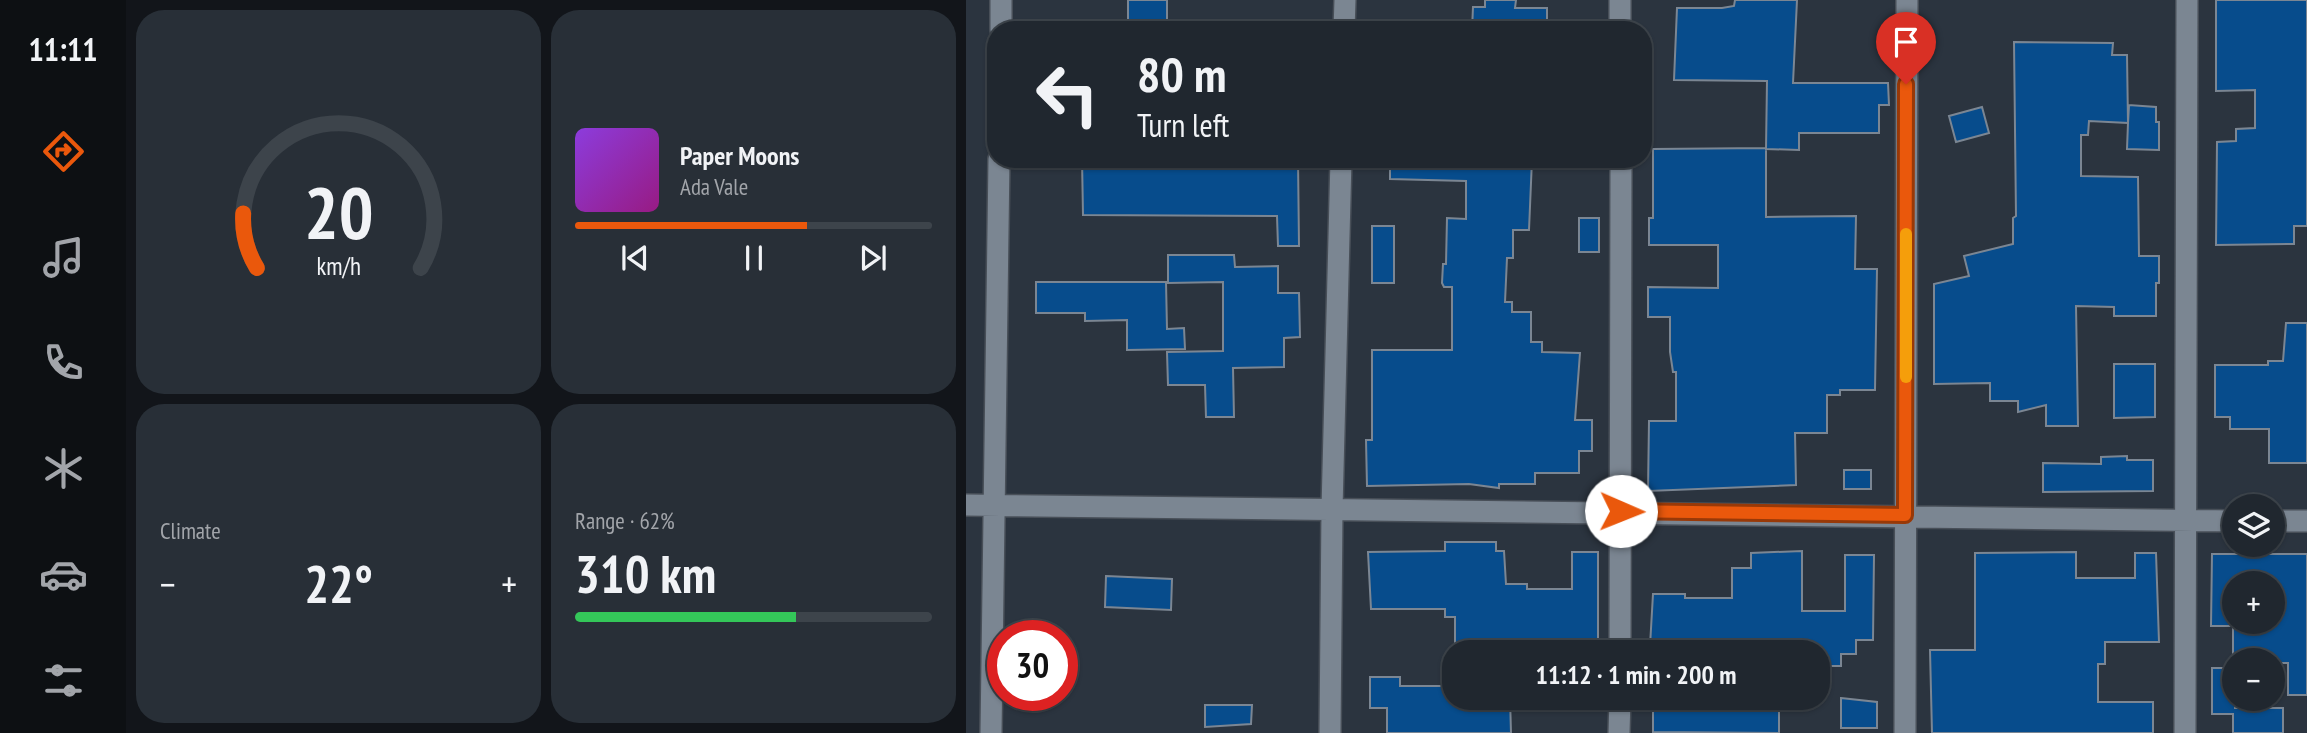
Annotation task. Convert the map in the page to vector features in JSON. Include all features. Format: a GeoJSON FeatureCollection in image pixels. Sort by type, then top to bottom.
{"type":"FeatureCollection","features":[{"type":"Feature","properties":{"kind":"street"},"geometry":{"type":"LineString","coordinates":[[1001,0],[1001,21]]}},
{"type":"Feature","properties":{"kind":"street"},"geometry":{"type":"LineString","coordinates":[[1344,21],[1345,0]]}},
{"type":"Feature","properties":{"kind":"street"},"geometry":{"type":"LineString","coordinates":[[1620,0],[1620,21]]}},
{"type":"Feature","properties":{"kind":"street"},"geometry":{"type":"LineString","coordinates":[[1905,733],[1907,0]]}},
{"type":"Feature","properties":{"kind":"street"},"geometry":{"type":"LineString","coordinates":[[2185,733],[2187,0]]}},
{"type":"Feature","properties":{"kind":"street"},"geometry":{"type":"LineString","coordinates":[[991,733],[999,168]]}},
{"type":"Feature","properties":{"kind":"street"},"geometry":{"type":"LineString","coordinates":[[1330,733],[1332,509],[1341,168]]}},
{"type":"Feature","properties":{"kind":"street"},"geometry":{"type":"LineString","coordinates":[[1620,640],[1621,168]]}},
{"type":"Feature","properties":{"kind":"street"},"geometry":{"type":"LineString","coordinates":[[966,505],[1621,511],[2222,521]]}},
{"type":"Feature","properties":{"kind":"street"},"geometry":{"type":"LineString","coordinates":[[2285,521],[2307,521]]}},
{"type":"Feature","properties":{"kind":"street"},"geometry":{"type":"LineString","coordinates":[[1619,733],[1620,710]]}},
{"type":"Feature","properties":{"kind":"building"},"geometry":{"type":"Polygon","coordinates":[[[1128,0],[1167,0],[1167,21],[1128,21],[1128,0]]]}},
{"type":"Feature","properties":{"kind":"building"},"geometry":{"type":"Polygon","coordinates":[[[1485,0],[1516,0],[1515,8],[1547,8],[1547,21],[1472,21],[1473,7],[1485,7],[1485,0]]]}},
{"type":"Feature","properties":{"kind":"building"},"geometry":{"type":"Polygon","coordinates":[[[1735,0],[1797,0],[1793,83],[1888,83],[1889,105],[1879,105],[1879,133],[1799,133],[1799,150],[1766,149],[1767,81],[1674,80],[1677,8],[1722,8],[1734,6],[1735,0]]]}},
{"type":"Feature","properties":{"kind":"building"},"geometry":{"type":"Polygon","coordinates":[[[2216,0],[2307,0],[2307,226],[2294,226],[2294,244],[2216,245],[2217,142],[2236,141],[2236,129],[2255,128],[2255,90],[2216,91],[2216,0]]]}},
{"type":"Feature","properties":{"kind":"building"},"geometry":{"type":"Polygon","coordinates":[[[2014,42],[2113,43],[2112,55],[2127,55],[2128,123],[2089,121],[2088,135],[2081,135],[2081,176],[2138,177],[2139,256],[2159,256],[2156,316],[2114,316],[2114,307],[2076,306],[2078,426],[2046,426],[2046,405],[2018,412],[2018,401],[1990,401],[1990,383],[1934,384],[1934,284],[1969,276],[1964,256],[2013,244],[2013,218],[2016,216],[2014,42]]]}},
{"type":"Feature","properties":{"kind":"building"},"geometry":{"type":"Polygon","coordinates":[[[2129,105],[2156,107],[2159,150],[2127,149],[2129,105]]]}},
{"type":"Feature","properties":{"kind":"building"},"geometry":{"type":"Polygon","coordinates":[[[1982,107],[1989,133],[1956,142],[1949,116],[1982,107]]]}},
{"type":"Feature","properties":{"kind":"building"},"geometry":{"type":"Polygon","coordinates":[[[1766,148],[1766,217],[1856,216],[1855,269],[1877,269],[1875,390],[1840,390],[1840,395],[1827,395],[1827,433],[1795,433],[1796,485],[1648,491],[1649,421],[1676,421],[1676,372],[1673,372],[1670,352],[1670,317],[1648,317],[1648,287],[1718,288],[1718,245],[1649,245],[1649,218],[1653,218],[1653,149],[1766,148]]]}},
{"type":"Feature","properties":{"kind":"building"},"geometry":{"type":"Polygon","coordinates":[[[1082,168],[1298,168],[1299,246],[1278,246],[1277,216],[1083,215],[1082,168]]]}},
{"type":"Feature","properties":{"kind":"building"},"geometry":{"type":"Polygon","coordinates":[[[1390,168],[1532,168],[1529,230],[1513,230],[1513,258],[1507,258],[1505,302],[1512,302],[1512,312],[1531,312],[1531,342],[1542,342],[1542,352],[1580,353],[1575,420],[1592,420],[1592,451],[1579,451],[1579,473],[1535,473],[1535,484],[1499,484],[1499,488],[1469,484],[1367,486],[1366,440],[1372,440],[1372,350],[1452,350],[1452,287],[1444,287],[1442,283],[1443,264],[1446,264],[1447,218],[1466,219],[1466,181],[1390,179],[1390,168]]]}},
{"type":"Feature","properties":{"kind":"building"},"geometry":{"type":"Polygon","coordinates":[[[1579,218],[1599,218],[1599,252],[1579,252],[1579,218]]]}},
{"type":"Feature","properties":{"kind":"building"},"geometry":{"type":"Polygon","coordinates":[[[1372,226],[1394,226],[1394,283],[1372,283],[1372,226]]]}},
{"type":"Feature","properties":{"kind":"building"},"geometry":{"type":"Polygon","coordinates":[[[1168,255],[1234,255],[1235,267],[1278,266],[1278,293],[1299,293],[1300,337],[1284,338],[1284,367],[1233,368],[1234,417],[1206,417],[1205,385],[1168,385],[1167,352],[1223,351],[1223,282],[1168,283],[1168,255]]]}},
{"type":"Feature","properties":{"kind":"building"},"geometry":{"type":"Polygon","coordinates":[[[1036,282],[1166,282],[1167,329],[1184,328],[1185,349],[1127,350],[1127,320],[1085,321],[1085,313],[1036,313],[1036,282]]]}},
{"type":"Feature","properties":{"kind":"building"},"geometry":{"type":"Polygon","coordinates":[[[2286,323],[2307,323],[2307,463],[2269,463],[2269,429],[2230,429],[2230,417],[2215,417],[2215,365],[2268,365],[2268,361],[2283,361],[2286,323]]]}},
{"type":"Feature","properties":{"kind":"building"},"geometry":{"type":"Polygon","coordinates":[[[2114,364],[2155,364],[2155,417],[2114,418],[2114,364]]]}},
{"type":"Feature","properties":{"kind":"building"},"geometry":{"type":"Polygon","coordinates":[[[2127,456],[2127,460],[2153,460],[2153,491],[2043,492],[2043,463],[2101,464],[2101,457],[2127,456]]]}},
{"type":"Feature","properties":{"kind":"building"},"geometry":{"type":"Polygon","coordinates":[[[1844,470],[1871,470],[1871,489],[1844,489],[1844,470]]]}},
{"type":"Feature","properties":{"kind":"building"},"geometry":{"type":"Polygon","coordinates":[[[1445,542],[1496,542],[1496,551],[1504,551],[1506,584],[1527,584],[1527,589],[1572,589],[1572,552],[1598,552],[1598,640],[1455,640],[1455,617],[1445,617],[1445,609],[1371,609],[1368,552],[1445,551],[1445,542]]]}},
{"type":"Feature","properties":{"kind":"building"},"geometry":{"type":"Polygon","coordinates":[[[1802,551],[1802,611],[1845,611],[1845,555],[1874,555],[1873,640],[1856,640],[1856,654],[1841,654],[1841,666],[1830,666],[1830,640],[1650,640],[1653,594],[1685,594],[1685,598],[1732,598],[1732,568],[1751,568],[1751,553],[1802,551]]]}},
{"type":"Feature","properties":{"kind":"building"},"geometry":{"type":"Polygon","coordinates":[[[2076,552],[2076,578],[2135,578],[2135,553],[2156,553],[2159,642],[2105,642],[2105,664],[2098,664],[2098,702],[2153,702],[2153,733],[1932,733],[1930,650],[1975,650],[1975,553],[2076,552]]]}},
{"type":"Feature","properties":{"kind":"building"},"geometry":{"type":"Polygon","coordinates":[[[2212,554],[2222,554],[2222,557],[2285,557],[2285,554],[2307,554],[2307,695],[2288,695],[2285,648],[2233,648],[2233,634],[2285,634],[2285,571],[2222,571],[2222,626],[2211,626],[2212,554]]]}},
{"type":"Feature","properties":{"kind":"building"},"geometry":{"type":"Polygon","coordinates":[[[1106,576],[1172,579],[1171,610],[1105,607],[1106,576]]]}},
{"type":"Feature","properties":{"kind":"building"},"geometry":{"type":"Polygon","coordinates":[[[2212,668],[2222,668],[2222,711],[2283,711],[2283,733],[2233,733],[2233,714],[2212,714],[2212,668]]]}},
{"type":"Feature","properties":{"kind":"building"},"geometry":{"type":"Polygon","coordinates":[[[1370,677],[1400,677],[1400,686],[1442,686],[1442,710],[1510,710],[1511,733],[1387,733],[1387,708],[1370,708],[1370,677]]]}},
{"type":"Feature","properties":{"kind":"building"},"geometry":{"type":"Polygon","coordinates":[[[1841,698],[1877,702],[1877,728],[1841,728],[1841,698]]]}},
{"type":"Feature","properties":{"kind":"building"},"geometry":{"type":"Polygon","coordinates":[[[1205,705],[1252,705],[1251,724],[1205,727],[1205,705]]]}},
{"type":"Feature","properties":{"kind":"building"},"geometry":{"type":"Polygon","coordinates":[[[1653,710],[1779,710],[1779,733],[1653,732],[1653,710]]]}},
{"type":"Feature","properties":{"kind":"slow traffic"},"geometry":{"type":"LineString","coordinates":[[1906,234],[1906,377]]}},
{"type":"Feature","properties":{"kind":"route"},"geometry":{"type":"LineString","coordinates":[[1621,511],[1905,515],[1906,84]]}}]}
